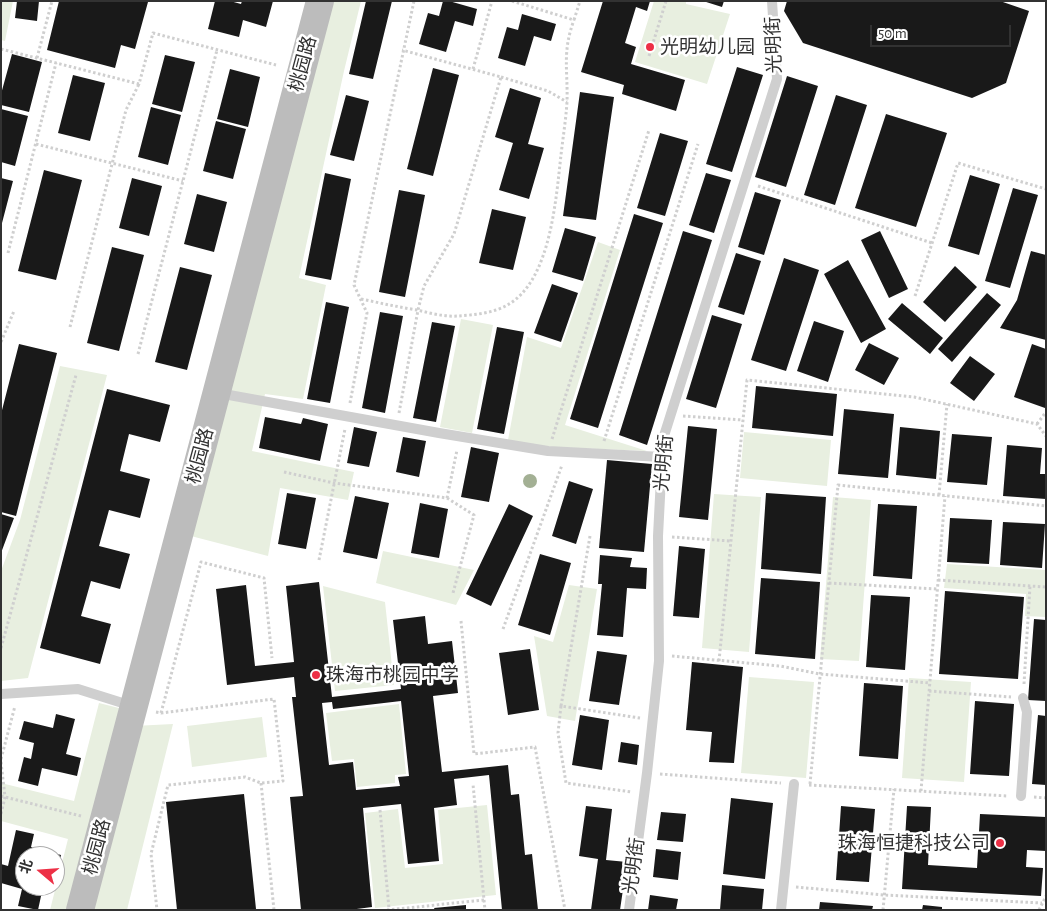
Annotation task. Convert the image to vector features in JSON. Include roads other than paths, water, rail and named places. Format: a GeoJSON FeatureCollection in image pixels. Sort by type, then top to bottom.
{"type":"FeatureCollection","features":[{"type":"Feature","properties":{"kind":"street","name":"桃园路"},"geometry":{"type":"LineString","coordinates":[[80,910],[320,1]]}},
{"type":"Feature","properties":{"kind":"lane","name":"光明街"},"geometry":{"type":"LineString","coordinates":[[628,910],[647,773],[659,655],[658,536],[663,439],[743,181],[777,79],[772,1]]}},
{"type":"Feature","properties":{"kind":"lane"},"geometry":{"type":"LineString","coordinates":[[217,393],[396,426],[548,451],[662,457]]}},
{"type":"Feature","properties":{"kind":"lane"},"geometry":{"type":"LineString","coordinates":[[1,694],[78,689],[134,707]]}},
{"type":"Feature","properties":{"kind":"lane"},"geometry":{"type":"LineString","coordinates":[[1021,796],[1027,712],[1023,698]]}},
{"type":"Feature","properties":{"kind":"lane"},"geometry":{"type":"LineString","coordinates":[[781,910],[794,784]]}},
{"type":"Feature","properties":{"kind":"place","name":"光明幼儿园"},"geometry":{"type":"Point","coordinates":[650,47]}},
{"type":"Feature","properties":{"kind":"place","name":"珠海市桃园中学"},"geometry":{"type":"Point","coordinates":[316,675]}},
{"type":"Feature","properties":{"kind":"place","name":"珠海恒捷科技公司"},"geometry":{"type":"Point","coordinates":[1000,843]}}]}
